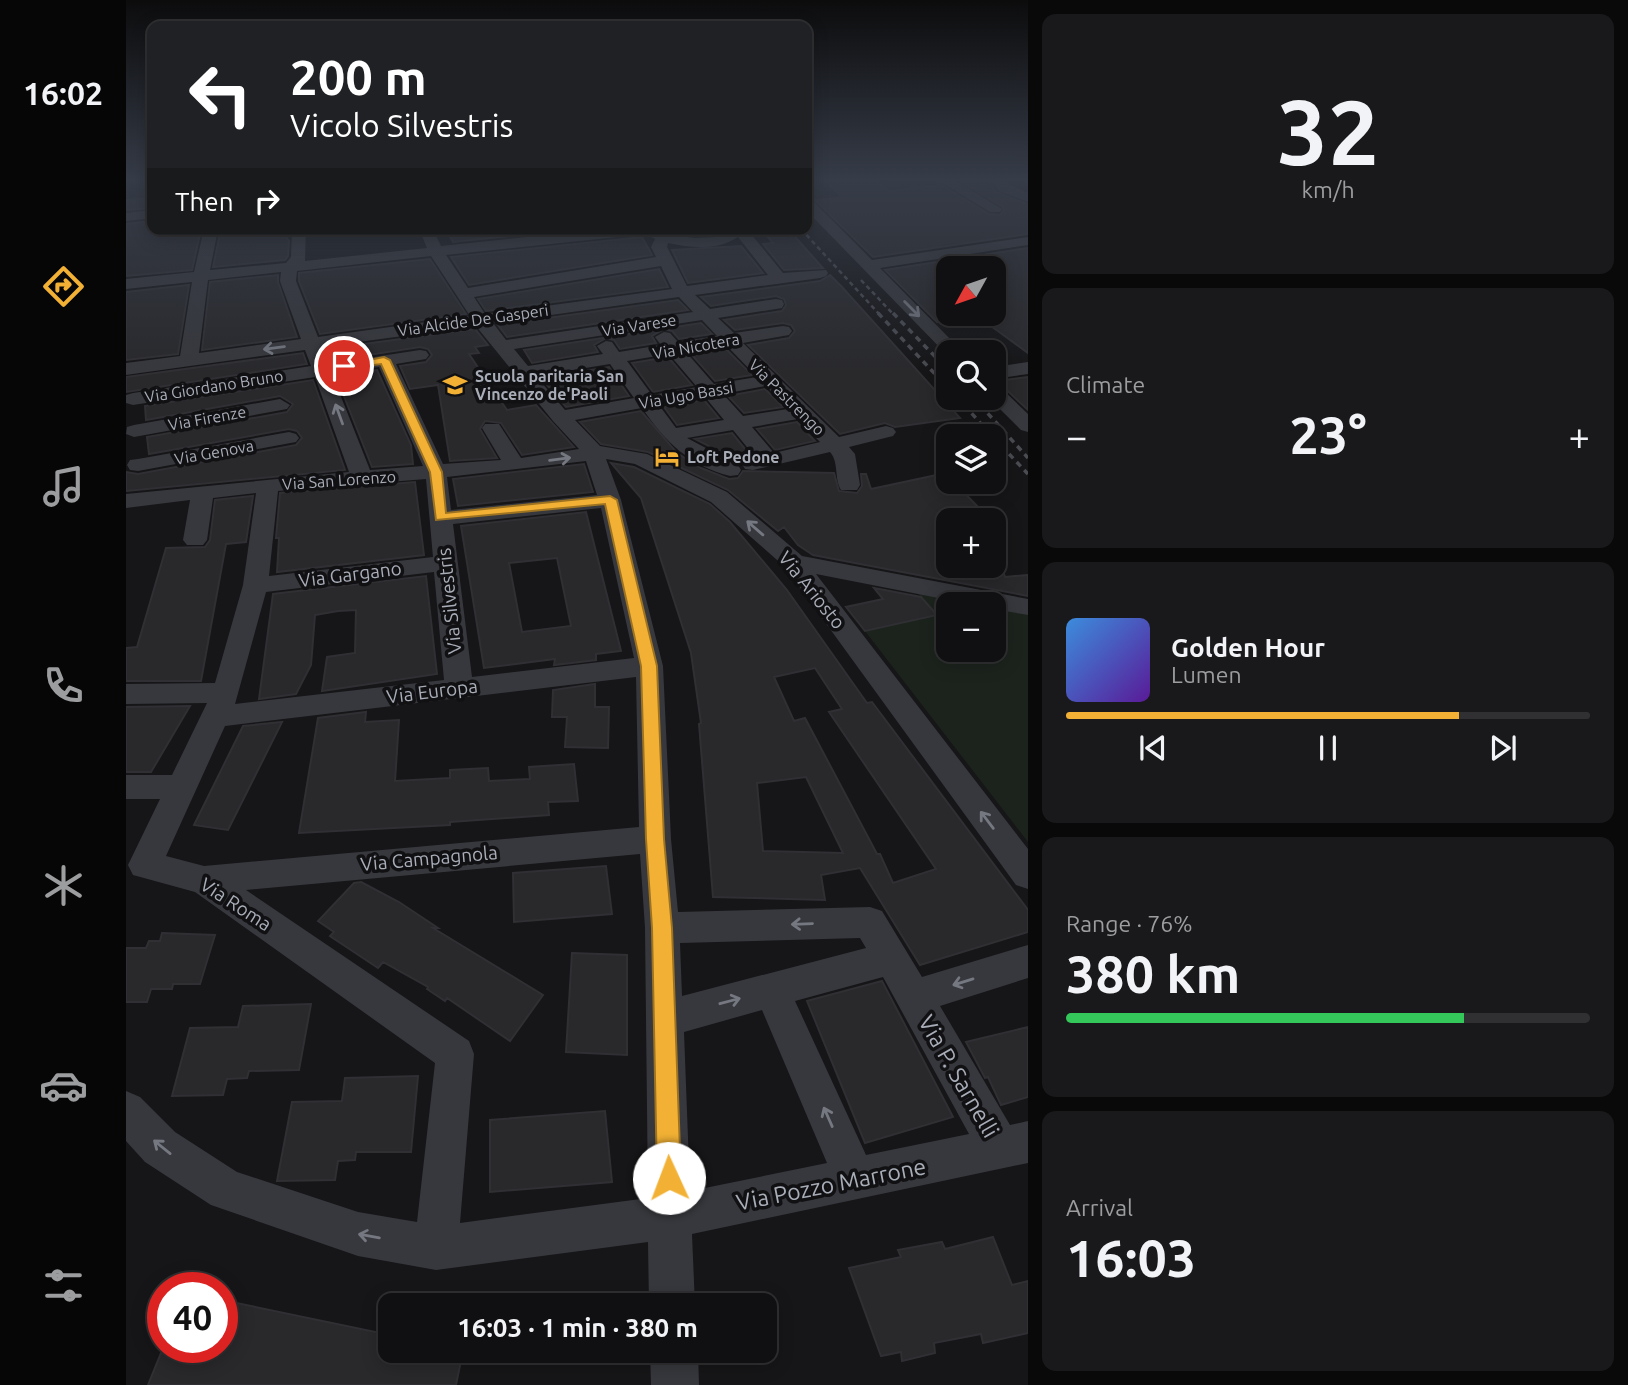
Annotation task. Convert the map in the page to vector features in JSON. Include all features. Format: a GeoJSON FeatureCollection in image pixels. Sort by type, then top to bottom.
{"type":"FeatureCollection","features":[{"type":"Feature","properties":{"kind":"street"},"geometry":{"type":"LineString","coordinates":[[189,359],[208,245]]}},
{"type":"Feature","properties":{"kind":"street"},"geometry":{"type":"LineString","coordinates":[[299,245],[299,258],[289,268],[288,281],[362,478]]}},
{"type":"Feature","properties":{"kind":"street"},"geometry":{"type":"LineString","coordinates":[[433,245],[462,295],[480,319],[560,417],[593,451],[610,500],[649,666],[655,839],[662,928],[672,1293]]}},
{"type":"Feature","properties":{"kind":"street"},"geometry":{"type":"LineString","coordinates":[[126,284],[436,252],[481,245]]}},
{"type":"Feature","properties":{"kind":"street"},"geometry":{"type":"LineString","coordinates":[[552,245],[573,276],[594,331],[646,401],[677,440],[730,470]]}},
{"type":"Feature","properties":{"kind":"street","name":"Via Pastrengo"},"geometry":{"type":"LineString","coordinates":[[658,245],[681,290],[844,454],[849,485]]}},
{"type":"Feature","properties":{"kind":"street"},"geometry":{"type":"LineString","coordinates":[[752,245],[778,277]]}},
{"type":"Feature","properties":{"kind":"street"},"geometry":{"type":"LineString","coordinates":[[849,245],[942,340]]}},
{"type":"Feature","properties":{"kind":"street"},"geometry":{"type":"LineString","coordinates":[[869,265],[1004,245]]}},
{"type":"Feature","properties":{"kind":"street"},"geometry":{"type":"LineString","coordinates":[[462,295],[666,260]]}},
{"type":"Feature","properties":{"kind":"street","name":"Via Alcide De Gasperi"},"geometry":{"type":"LineString","coordinates":[[128,369],[681,290],[820,273]]}},
{"type":"Feature","properties":{"kind":"street"},"geometry":{"type":"LineString","coordinates":[[628,298],[769,460]]}},
{"type":"Feature","properties":{"kind":"street","name":"Via Varese"},"geometry":{"type":"LineString","coordinates":[[502,346],[776,304]]}},
{"type":"Feature","properties":{"kind":"street","name":"Via Nicotera"},"geometry":{"type":"LineString","coordinates":[[525,372],[783,331]]}},
{"type":"Feature","properties":{"kind":"street","name":"Via Giordano Bruno"},"geometry":{"type":"LineString","coordinates":[[133,399],[420,355]]}},
{"type":"Feature","properties":{"kind":"street","name":"Via Silvestris"},"geometry":{"type":"LineString","coordinates":[[384,360],[436,472],[458,688]]}},
{"type":"Feature","properties":{"kind":"street"},"geometry":{"type":"LineString","coordinates":[[1006,371],[1028,368]]}},
{"type":"Feature","properties":{"kind":"street"},"geometry":{"type":"LineString","coordinates":[[128,369],[138,466],[130,500]]}},
{"type":"Feature","properties":{"kind":"street"},"geometry":{"type":"LineString","coordinates":[[272,376],[302,482]]}},
{"type":"Feature","properties":{"kind":"street","name":"Via Ugo Bassi"},"geometry":{"type":"LineString","coordinates":[[560,417],[770,380]]}},
{"type":"Feature","properties":{"kind":"street"},"geometry":{"type":"LineString","coordinates":[[212,386],[233,489]]}},
{"type":"Feature","properties":{"kind":"street","name":"Via Firenze"},"geometry":{"type":"LineString","coordinates":[[134,431],[280,405]]}},
{"type":"Feature","properties":{"kind":"street"},"geometry":{"type":"LineString","coordinates":[[1018,406],[1028,426]]}},
{"type":"Feature","properties":{"kind":"street"},"geometry":{"type":"LineString","coordinates":[[677,440],[738,424],[803,412]]}},
{"type":"Feature","properties":{"kind":"street"},"geometry":{"type":"LineString","coordinates":[[492,428],[514,465]]}},
{"type":"Feature","properties":{"kind":"street"},"geometry":{"type":"LineString","coordinates":[[692,483],[730,470],[886,432]]}},
{"type":"Feature","properties":{"kind":"street","name":"Via Genova"},"geometry":{"type":"LineString","coordinates":[[138,466],[289,438]]}},
{"type":"Feature","properties":{"kind":"street","name":"Via San Lorenzo"},"geometry":{"type":"LineString","coordinates":[[130,500],[268,485],[514,465],[578,457],[593,451]]}},
{"type":"Feature","properties":{"kind":"street","name":"Via Ariosto"},"geometry":{"type":"LineString","coordinates":[[593,451],[640,458],[719,497],[794,562],[1028,875]]}},
{"type":"Feature","properties":{"kind":"street","name":"Via Roma"},"geometry":{"type":"LineString","coordinates":[[268,485],[255,585],[220,705],[145,865],[204,880],[455,1054],[436,1248]]}},
{"type":"Feature","properties":{"kind":"street"},"geometry":{"type":"LineString","coordinates":[[195,540],[203,492]]}},
{"type":"Feature","properties":{"kind":"street"},"geometry":{"type":"LineString","coordinates":[[440,518],[610,500]]}},
{"type":"Feature","properties":{"kind":"street"},"geometry":{"type":"LineString","coordinates":[[794,562],[1028,607]]}},
{"type":"Feature","properties":{"kind":"street","name":"Via Gargano"},"geometry":{"type":"LineString","coordinates":[[255,585],[445,563]]}},
{"type":"Feature","properties":{"kind":"street","name":"Via Europa"},"geometry":{"type":"LineString","coordinates":[[126,694],[220,705],[458,688],[649,666]]}},
{"type":"Feature","properties":{"kind":"street"},"geometry":{"type":"LineString","coordinates":[[126,787],[181,787]]}},
{"type":"Feature","properties":{"kind":"street","name":"Via Campagnola"},"geometry":{"type":"LineString","coordinates":[[204,880],[655,839]]}},
{"type":"Feature","properties":{"kind":"street"},"geometry":{"type":"LineString","coordinates":[[662,928],[870,922],[914,997]]}},
{"type":"Feature","properties":{"kind":"street"},"geometry":{"type":"LineString","coordinates":[[664,1019],[891,958]]}},
{"type":"Feature","properties":{"kind":"street","name":"Via P. Sarnelli"},"geometry":{"type":"LineString","coordinates":[[1014,1145],[914,997],[1028,961]]}},
{"type":"Feature","properties":{"kind":"street"},"geometry":{"type":"LineString","coordinates":[[772,990],[855,1179]]}},
{"type":"Feature","properties":{"kind":"street","name":"Via Pozzo Marrone"},"geometry":{"type":"LineString","coordinates":[[126,1111],[160,1147],[226,1190],[358,1234],[436,1248],[670,1217],[1014,1145]]}},
{"type":"Feature","properties":{"kind":"street"},"geometry":{"type":"LineString","coordinates":[[674,1363],[675,1385]]}},
{"type":"Feature","properties":{"kind":"shaded area"},"geometry":{"type":"Polygon","coordinates":[[[917,592],[936,596],[936,614],[917,592]]]}},
{"type":"Feature","properties":{"kind":"shaded area"},"geometry":{"type":"Polygon","coordinates":[[[1006,610],[1028,615],[1028,842],[865,631],[936,615],[936,662],[1006,662],[1006,610]]]}},
{"type":"Feature","properties":{"kind":"building"},"geometry":{"type":"Polygon","coordinates":[[[126,245],[198,245],[192,270],[126,276],[126,245]]]}},
{"type":"Feature","properties":{"kind":"building"},"geometry":{"type":"Polygon","coordinates":[[[218,245],[289,245],[285,260],[213,267],[218,245]]]}},
{"type":"Feature","properties":{"kind":"building"},"geometry":{"type":"Polygon","coordinates":[[[569,245],[646,245],[652,255],[469,285],[451,257],[569,245]]]}},
{"type":"Feature","properties":{"kind":"building"},"geometry":{"type":"Polygon","coordinates":[[[764,245],[802,245],[823,268],[784,270],[764,245]]]}},
{"type":"Feature","properties":{"kind":"building"},"geometry":{"type":"Polygon","coordinates":[[[860,245],[956,245],[873,257],[860,245]]]}},
{"type":"Feature","properties":{"kind":"building"},"geometry":{"type":"Polygon","coordinates":[[[741,246],[763,273],[688,283],[672,250],[741,246]]]}},
{"type":"Feature","properties":{"kind":"building"},"geometry":{"type":"Polygon","coordinates":[[[1028,248],[1028,353],[991,326],[1006,326],[1006,256],[976,256],[1028,248]]]}},
{"type":"Feature","properties":{"kind":"building"},"geometry":{"type":"Polygon","coordinates":[[[430,259],[466,314],[320,334],[299,281],[299,273],[430,259]]]}},
{"type":"Feature","properties":{"kind":"building"},"geometry":{"type":"Polygon","coordinates":[[[936,262],[936,321],[885,270],[936,262]]]}},
{"type":"Feature","properties":{"kind":"building"},"geometry":{"type":"Polygon","coordinates":[[[659,269],[668,287],[486,311],[478,299],[659,269]]]}},
{"type":"Feature","properties":{"kind":"building"},"geometry":{"type":"Polygon","coordinates":[[[278,275],[297,337],[202,350],[210,282],[278,275]]]}},
{"type":"Feature","properties":{"kind":"building"},"geometry":{"type":"Polygon","coordinates":[[[830,275],[936,391],[936,410],[953,410],[960,418],[895,427],[885,423],[840,434],[748,345],[789,338],[795,331],[791,325],[783,323],[735,330],[724,320],[782,311],[786,305],[784,299],[776,296],[711,306],[701,297],[820,281],[830,275]]]}},
{"type":"Feature","properties":{"kind":"building"},"geometry":{"type":"Polygon","coordinates":[[[189,285],[178,354],[126,360],[126,292],[189,285]]]}},
{"type":"Feature","properties":{"kind":"building"},"geometry":{"type":"Polygon","coordinates":[[[678,300],[688,310],[507,337],[498,325],[678,300]]]}},
{"type":"Feature","properties":{"kind":"building"},"geometry":{"type":"Polygon","coordinates":[[[701,323],[712,334],[679,339],[672,331],[664,329],[652,336],[656,343],[620,349],[614,340],[606,338],[594,345],[598,352],[532,363],[524,350],[701,323]]]}},
{"type":"Feature","properties":{"kind":"building"},"geometry":{"type":"Polygon","coordinates":[[[475,329],[488,345],[475,347],[479,353],[469,354],[507,410],[536,405],[574,447],[522,455],[501,423],[485,421],[480,429],[497,458],[450,461],[438,385],[410,389],[400,366],[426,362],[432,355],[428,349],[420,347],[330,361],[326,349],[475,329]]]}},
{"type":"Feature","properties":{"kind":"building"},"geometry":{"type":"Polygon","coordinates":[[[725,348],[752,375],[715,381],[691,354],[725,348]]]}},
{"type":"Feature","properties":{"kind":"building"},"geometry":{"type":"Polygon","coordinates":[[[303,353],[307,364],[126,392],[126,377],[303,353]]]}},
{"type":"Feature","properties":{"kind":"building"},"geometry":{"type":"Polygon","coordinates":[[[668,357],[692,385],[653,392],[632,363],[668,357]]]}},
{"type":"Feature","properties":{"kind":"building"},"geometry":{"type":"Polygon","coordinates":[[[609,367],[629,396],[566,407],[541,378],[609,367]]]}},
{"type":"Feature","properties":{"kind":"building"},"geometry":{"type":"Polygon","coordinates":[[[377,370],[411,445],[413,464],[372,467],[336,376],[377,370]]]}},
{"type":"Feature","properties":{"kind":"building"},"geometry":{"type":"Polygon","coordinates":[[[1028,377],[1028,410],[1006,389],[1006,380],[1028,377]]]}},
{"type":"Feature","properties":{"kind":"building"},"geometry":{"type":"Polygon","coordinates":[[[313,380],[345,470],[126,491],[126,472],[138,474],[296,445],[302,438],[297,431],[289,429],[149,454],[147,437],[287,412],[293,404],[280,396],[146,420],[145,406],[313,380]]]}},
{"type":"Feature","properties":{"kind":"building"},"geometry":{"type":"Polygon","coordinates":[[[765,389],[783,407],[744,413],[728,396],[765,389]]]}},
{"type":"Feature","properties":{"kind":"building"},"geometry":{"type":"Polygon","coordinates":[[[704,400],[719,418],[677,425],[664,407],[704,400]]]}},
{"type":"Feature","properties":{"kind":"building"},"geometry":{"type":"Polygon","coordinates":[[[641,411],[677,453],[701,468],[729,479],[738,478],[743,471],[834,473],[839,491],[857,493],[862,486],[861,474],[866,474],[871,489],[936,475],[936,494],[966,494],[978,507],[936,508],[936,578],[1006,578],[1028,575],[1028,596],[813,555],[798,545],[784,527],[778,531],[728,490],[648,452],[601,444],[580,422],[641,411]]]}},
{"type":"Feature","properties":{"kind":"building"},"geometry":{"type":"Polygon","coordinates":[[[797,422],[815,441],[775,450],[757,429],[797,422]]]}},
{"type":"Feature","properties":{"kind":"building"},"geometry":{"type":"Polygon","coordinates":[[[732,433],[750,455],[744,456],[740,462],[695,439],[732,433]]]}},
{"type":"Feature","properties":{"kind":"building"},"geometry":{"type":"Polygon","coordinates":[[[611,463],[634,467],[710,504],[730,522],[787,590],[867,703],[872,702],[1028,910],[1028,932],[920,965],[860,868],[821,875],[825,900],[713,897],[701,723],[691,653],[641,498],[611,463]],[[815,668],[774,677],[794,721],[805,718],[877,854],[880,854],[893,883],[936,869],[829,712],[842,709],[815,668]],[[806,777],[757,783],[763,851],[843,853],[806,777]]]}},
{"type":"Feature","properties":{"kind":"building"},"geometry":{"type":"Polygon","coordinates":[[[584,464],[593,492],[458,506],[453,479],[584,464]]]}},
{"type":"Feature","properties":{"kind":"building"},"geometry":{"type":"Polygon","coordinates":[[[415,482],[424,555],[277,572],[279,538],[276,538],[280,493],[415,482]]]}},
{"type":"Feature","properties":{"kind":"building"},"geometry":{"type":"Polygon","coordinates":[[[253,496],[246,542],[226,544],[201,681],[126,681],[126,648],[137,647],[166,548],[205,547],[210,540],[215,500],[253,496]]]}},
{"type":"Feature","properties":{"kind":"building"},"geometry":{"type":"Polygon","coordinates":[[[586,512],[621,651],[596,654],[596,660],[554,665],[555,659],[484,668],[461,526],[586,512]],[[557,558],[509,563],[522,632],[571,626],[557,558]]]}},
{"type":"Feature","properties":{"kind":"building"},"geometry":{"type":"Polygon","coordinates":[[[426,576],[437,674],[322,691],[327,657],[355,653],[356,610],[338,611],[315,615],[311,665],[296,694],[259,699],[273,594],[426,576]]]}},
{"type":"Feature","properties":{"kind":"building"},"geometry":{"type":"Polygon","coordinates":[[[874,588],[921,597],[936,615],[865,631],[846,607],[883,599],[874,588]]]}},
{"type":"Feature","properties":{"kind":"building"},"geometry":{"type":"Polygon","coordinates":[[[595,684],[595,707],[609,707],[608,748],[565,747],[567,717],[552,717],[553,690],[595,684]]]}},
{"type":"Feature","properties":{"kind":"building"},"geometry":{"type":"Polygon","coordinates":[[[190,706],[151,772],[126,772],[126,707],[190,706]]]}},
{"type":"Feature","properties":{"kind":"building"},"geometry":{"type":"Polygon","coordinates":[[[366,712],[365,722],[399,720],[395,781],[450,778],[450,770],[488,768],[489,781],[530,779],[529,767],[574,764],[578,801],[548,802],[549,815],[450,822],[450,825],[299,833],[318,718],[366,712]]]}},
{"type":"Feature","properties":{"kind":"building"},"geometry":{"type":"Polygon","coordinates":[[[282,722],[228,830],[194,825],[243,726],[282,722]]]}},
{"type":"Feature","properties":{"kind":"building"},"geometry":{"type":"Polygon","coordinates":[[[606,866],[612,914],[514,922],[513,873],[606,866]]]}},
{"type":"Feature","properties":{"kind":"building"},"geometry":{"type":"Polygon","coordinates":[[[361,882],[399,902],[438,928],[433,928],[543,995],[510,1041],[447,998],[445,1001],[427,989],[428,987],[383,962],[378,968],[330,936],[334,932],[318,921],[354,883],[361,882]]]}},
{"type":"Feature","properties":{"kind":"building"},"geometry":{"type":"Polygon","coordinates":[[[162,933],[215,935],[200,984],[173,984],[172,989],[151,989],[147,1002],[126,1002],[126,948],[146,948],[149,941],[160,941],[162,933]]]}},
{"type":"Feature","properties":{"kind":"building"},"geometry":{"type":"Polygon","coordinates":[[[572,953],[627,955],[627,1055],[566,1052],[572,953]]]}},
{"type":"Feature","properties":{"kind":"building"},"geometry":{"type":"Polygon","coordinates":[[[882,981],[953,1117],[865,1143],[807,1001],[882,981]]]}},
{"type":"Feature","properties":{"kind":"building"},"geometry":{"type":"Polygon","coordinates":[[[311,1004],[299,1070],[249,1071],[247,1078],[227,1079],[223,1095],[172,1096],[190,1028],[238,1027],[243,1006],[311,1004]]]}},
{"type":"Feature","properties":{"kind":"building"},"geometry":{"type":"Polygon","coordinates":[[[1028,1027],[1028,1097],[1001,1105],[988,1077],[985,1078],[966,1042],[1028,1027]]]}},
{"type":"Feature","properties":{"kind":"building"},"geometry":{"type":"Polygon","coordinates":[[[418,1076],[411,1152],[356,1152],[355,1160],[338,1161],[335,1180],[277,1181],[292,1102],[342,1101],[345,1078],[418,1076]]]}},
{"type":"Feature","properties":{"kind":"building"},"geometry":{"type":"Polygon","coordinates":[[[605,1111],[612,1182],[490,1192],[490,1120],[605,1111]]]}},
{"type":"Feature","properties":{"kind":"building"},"geometry":{"type":"Polygon","coordinates":[[[993,1237],[1012,1285],[1028,1281],[1028,1333],[983,1343],[981,1334],[934,1343],[935,1353],[902,1361],[901,1352],[881,1356],[849,1268],[901,1257],[898,1250],[942,1242],[945,1249],[993,1237]]]}},
{"type":"Feature","properties":{"kind":"building"},"geometry":{"type":"Polygon","coordinates":[[[238,1303],[378,1332],[378,1363],[461,1363],[456,1385],[148,1385],[157,1363],[238,1363],[238,1303]]]}},
{"type":"Feature","properties":{"kind":"railway"},"geometry":{"type":"LineString","coordinates":[[815,245],[880,315]]}},
{"type":"Feature","properties":{"kind":"railway"},"geometry":{"type":"LineString","coordinates":[[861,280],[894,315]]}},
{"type":"Feature","properties":{"kind":"railway"},"geometry":{"type":"LineString","coordinates":[[878,313],[936,375]]}},
{"type":"Feature","properties":{"kind":"railway"},"geometry":{"type":"LineString","coordinates":[[893,313],[936,358]]}},
{"type":"Feature","properties":{"kind":"railway"},"geometry":{"type":"LineString","coordinates":[[969,410],[981,424]]}},
{"type":"Feature","properties":{"kind":"railway"},"geometry":{"type":"LineString","coordinates":[[985,410],[1028,458]]}},
{"type":"Feature","properties":{"kind":"railway"},"geometry":{"type":"LineString","coordinates":[[1006,451],[1028,474]]}},
{"type":"Feature","properties":{"kind":"place","name":"Scuola paritaria San Vincenzo de'Paoli"},"geometry":{"type":"Point","coordinates":[455,385]}},
{"type":"Feature","properties":{"kind":"place","name":"Loft Pedone"},"geometry":{"type":"Point","coordinates":[667,457]}},
{"type":"Feature","properties":{"kind":"route"},"geometry":{"type":"LineString","coordinates":[[344,366],[384,360],[436,472],[440,518],[610,500],[649,666],[655,839],[662,928],[669,1178]]}}]}
